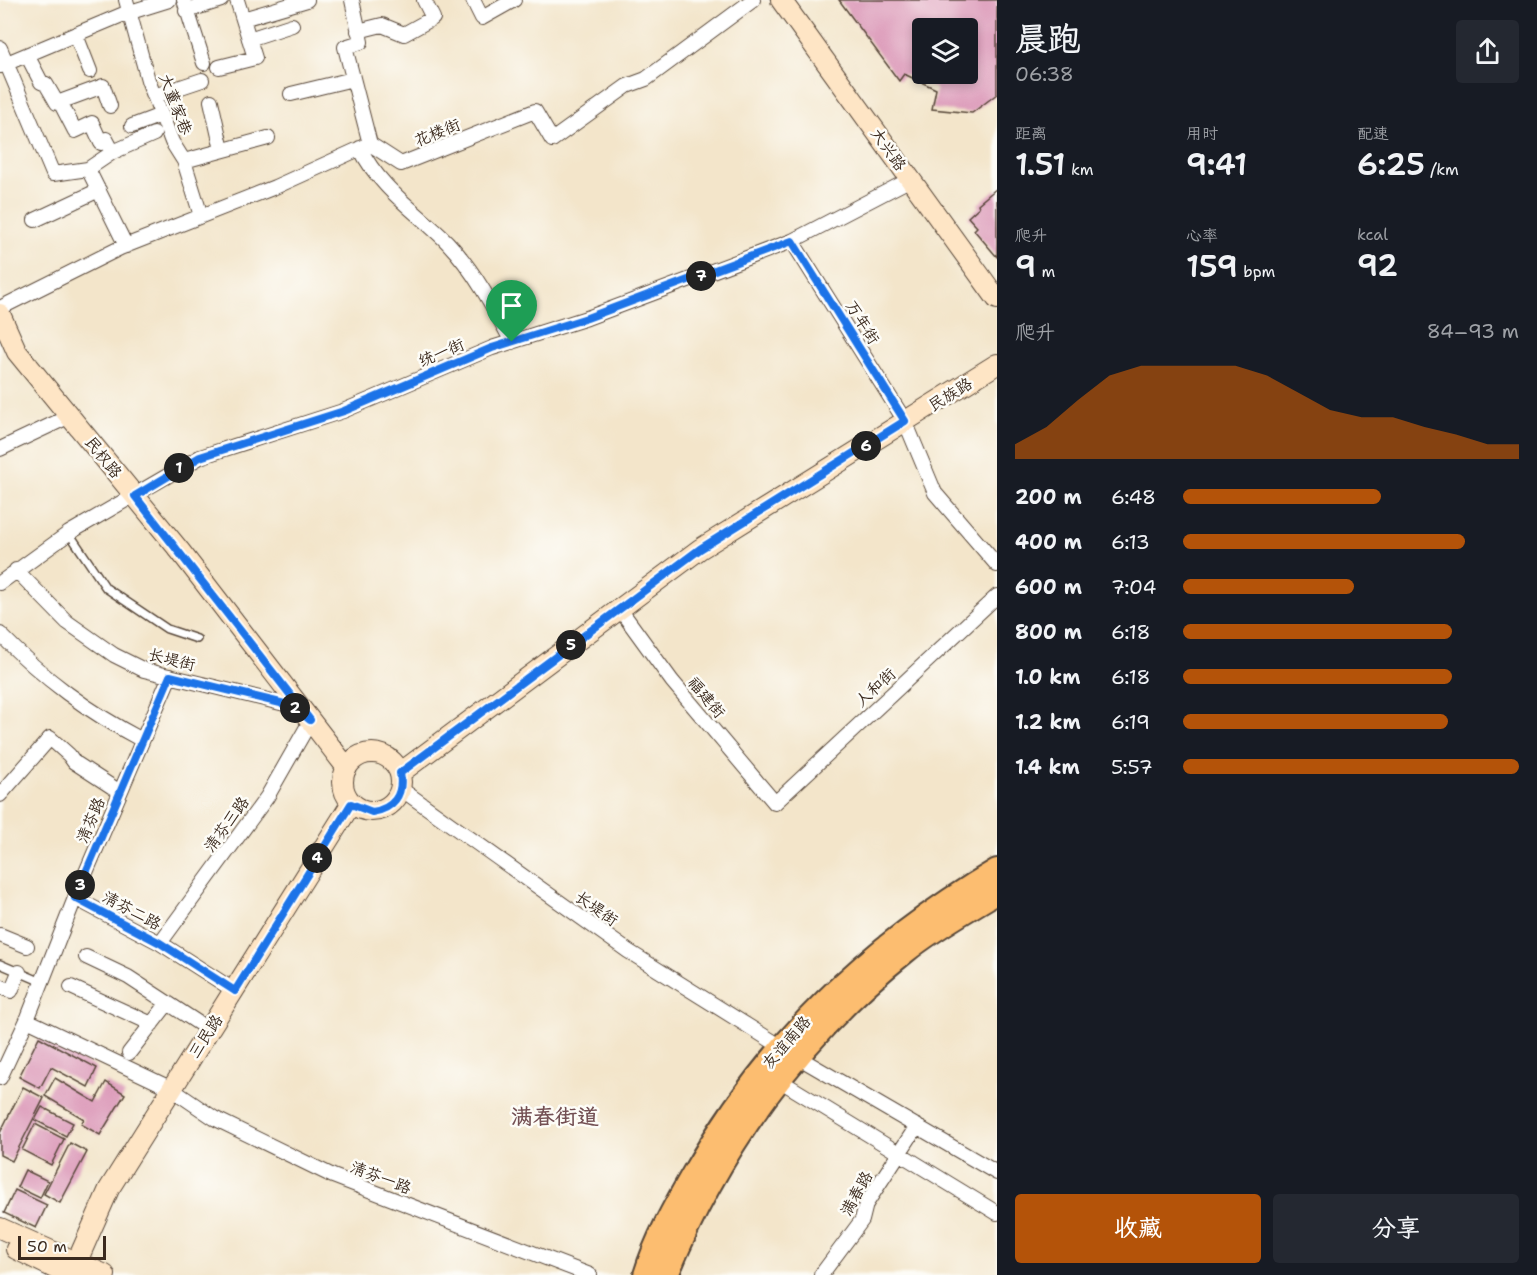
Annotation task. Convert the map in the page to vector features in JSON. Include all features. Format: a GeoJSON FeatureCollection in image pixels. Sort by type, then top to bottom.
{"type":"FeatureCollection","features":[{"type":"Feature","properties":{"kind":"main road","name":"友谊南路"},"geometry":{"type":"LineString","coordinates":[[666,1275],[694,1213],[721,1164],[779,1080],[788,1051],[850,975],[900,933],[997,870]]}},
{"type":"Feature","properties":{"kind":"main road","name":"友谊南路"},"geometry":{"type":"LineString","coordinates":[[645,1275],[677,1202],[706,1150],[741,1096],[788,1051],[905,951],[997,892]]}},
{"type":"Feature","properties":{"kind":"street"},"geometry":{"type":"LineString","coordinates":[[3,65],[76,34],[128,6],[169,0]]}},
{"type":"Feature","properties":{"kind":"street"},"geometry":{"type":"LineString","coordinates":[[204,63],[185,6],[221,0]]}},
{"type":"Feature","properties":{"kind":"street"},"geometry":{"type":"LineString","coordinates":[[219,67],[255,58],[237,0]]}},
{"type":"Feature","properties":{"kind":"street"},"geometry":{"type":"LineString","coordinates":[[243,19],[307,0]]}},
{"type":"Feature","properties":{"kind":"street"},"geometry":{"type":"LineString","coordinates":[[352,0],[361,42],[345,47],[353,78],[368,164],[398,198],[447,242],[474,277],[512,342]]}},
{"type":"Feature","properties":{"kind":"street"},"geometry":{"type":"LineString","coordinates":[[358,31],[382,24],[404,34],[433,18],[424,0]]}},
{"type":"Feature","properties":{"kind":"street"},"geometry":{"type":"LineString","coordinates":[[473,0],[482,18],[512,1]]}},
{"type":"Feature","properties":{"kind":"street","name":"花楼街"},"geometry":{"type":"LineString","coordinates":[[365,146],[401,164],[535,111],[552,140],[627,86],[646,79],[753,0]]}},
{"type":"Feature","properties":{"kind":"street","name":"大兴路"},"geometry":{"type":"LineString","coordinates":[[781,0],[997,299]]}},
{"type":"Feature","properties":{"kind":"street","name":"大董家巷"},"geometry":{"type":"LineString","coordinates":[[128,6],[154,96],[172,142],[184,161],[201,216]]}},
{"type":"Feature","properties":{"kind":"street"},"geometry":{"type":"LineString","coordinates":[[249,39],[292,25]]}},
{"type":"Feature","properties":{"kind":"street"},"geometry":{"type":"LineString","coordinates":[[76,34],[90,71]]}},
{"type":"Feature","properties":{"kind":"street"},"geometry":{"type":"LineString","coordinates":[[0,48],[3,65],[53,174],[88,169],[113,152],[154,134]]}},
{"type":"Feature","properties":{"kind":"street"},"geometry":{"type":"LineString","coordinates":[[27,55],[41,82],[46,84],[57,103],[103,86],[110,106]]}},
{"type":"Feature","properties":{"kind":"street"},"geometry":{"type":"LineString","coordinates":[[291,94],[353,78]]}},
{"type":"Feature","properties":{"kind":"street"},"geometry":{"type":"LineString","coordinates":[[154,96],[202,80]]}},
{"type":"Feature","properties":{"kind":"street"},"geometry":{"type":"LineString","coordinates":[[211,100],[222,150]]}},
{"type":"Feature","properties":{"kind":"street"},"geometry":{"type":"LineString","coordinates":[[60,102],[75,131],[92,123],[101,143],[106,140],[113,152]]}},
{"type":"Feature","properties":{"kind":"street"},"geometry":{"type":"LineString","coordinates":[[140,140],[133,126],[161,116]]}},
{"type":"Feature","properties":{"kind":"street"},"geometry":{"type":"LineString","coordinates":[[184,161],[268,138]]}},
{"type":"Feature","properties":{"kind":"street"},"geometry":{"type":"LineString","coordinates":[[0,308],[126,246],[275,187],[365,146]]}},
{"type":"Feature","properties":{"kind":"street"},"geometry":{"type":"LineString","coordinates":[[88,169],[126,246]]}},
{"type":"Feature","properties":{"kind":"street","name":"统一街"},"geometry":{"type":"LineString","coordinates":[[0,583],[69,533],[200,457],[344,411],[512,342],[587,318],[792,241],[911,179]]}},
{"type":"Feature","properties":{"kind":"street"},"geometry":{"type":"LineString","coordinates":[[35,220],[99,190]]}},
{"type":"Feature","properties":{"kind":"street","name":"万年街"},"geometry":{"type":"LineString","coordinates":[[792,241],[905,421]]}},
{"type":"Feature","properties":{"kind":"street","name":"民权路"},"geometry":{"type":"LineString","coordinates":[[0,314],[18,352],[135,496],[347,768]]}},
{"type":"Feature","properties":{"kind":"street","name":"民族路"},"geometry":{"type":"LineString","coordinates":[[401,781],[619,608],[700,549],[997,364]]}},
{"type":"Feature","properties":{"kind":"street"},"geometry":{"type":"LineString","coordinates":[[0,449],[70,416]]}},
{"type":"Feature","properties":{"kind":"street"},"geometry":{"type":"LineString","coordinates":[[905,421],[935,493],[997,565]]}},
{"type":"Feature","properties":{"kind":"street","name":"长堤街"},"geometry":{"type":"LineString","coordinates":[[16,570],[67,622],[114,655],[144,670],[293,706],[310,720]]}},
{"type":"Feature","properties":{"kind":"street","name":"人和街"},"geometry":{"type":"LineString","coordinates":[[775,803],[997,596]]}},
{"type":"Feature","properties":{"kind":"street","name":"福建街"},"geometry":{"type":"LineString","coordinates":[[619,608],[672,681],[775,803]]}},
{"type":"Feature","properties":{"kind":"street"},"geometry":{"type":"LineString","coordinates":[[0,634],[38,673],[112,724],[142,740]]}},
{"type":"Feature","properties":{"kind":"street","name":"清芬路"},"geometry":{"type":"LineString","coordinates":[[0,1078],[7,1050],[27,1020],[75,898],[170,676]]}},
{"type":"Feature","properties":{"kind":"street","name":"清芬三路"},"geometry":{"type":"LineString","coordinates":[[160,943],[267,797],[310,720]]}},
{"type":"Feature","properties":{"kind":"street"},"geometry":{"type":"LineString","coordinates":[[0,795],[50,738],[74,762],[120,792]]}},
{"type":"Feature","properties":{"kind":"street"},"geometry":{"type":"LineString","coordinates":[[370,753],[386,756],[394,762],[401,781],[397,799],[382,811],[372,812],[351,804],[343,788],[343,775],[347,768],[360,755],[370,753]]}},
{"type":"Feature","properties":{"kind":"street","name":"长堤街"},"geometry":{"type":"LineString","coordinates":[[401,781],[628,951],[788,1051],[997,1173]]}},
{"type":"Feature","properties":{"kind":"street","name":"三民路"},"geometry":{"type":"LineString","coordinates":[[72,1270],[109,1189],[351,804]]}},
{"type":"Feature","properties":{"kind":"street","name":"清芬二路"},"geometry":{"type":"LineString","coordinates":[[75,898],[160,943],[235,991]]}},
{"type":"Feature","properties":{"kind":"street"},"geometry":{"type":"LineString","coordinates":[[0,935],[27,946]]}},
{"type":"Feature","properties":{"kind":"street"},"geometry":{"type":"LineString","coordinates":[[86,957],[128,977],[209,1030]]}},
{"type":"Feature","properties":{"kind":"street"},"geometry":{"type":"LineString","coordinates":[[0,986],[11,991],[20,972]]}},
{"type":"Feature","properties":{"kind":"street"},"geometry":{"type":"LineString","coordinates":[[71,987],[152,1024]]}},
{"type":"Feature","properties":{"kind":"street"},"geometry":{"type":"LineString","coordinates":[[129,1053],[168,1003]]}},
{"type":"Feature","properties":{"kind":"street","name":"清芬一路"},"geometry":{"type":"LineString","coordinates":[[27,1020],[171,1088],[214,1118],[333,1176],[590,1275]]}},
{"type":"Feature","properties":{"kind":"street"},"geometry":{"type":"LineString","coordinates":[[779,1080],[997,1213]]}},
{"type":"Feature","properties":{"kind":"street","name":"满春路"},"geometry":{"type":"LineString","coordinates":[[821,1275],[862,1220],[866,1204],[917,1126]]}},
{"type":"Feature","properties":{"kind":"street"},"geometry":{"type":"LineString","coordinates":[[0,1228],[72,1270]]}},
{"type":"Feature","properties":{"kind":"street"},"geometry":{"type":"LineString","coordinates":[[0,1242],[72,1270],[105,1275]]}},
{"type":"Feature","properties":{"kind":"lane"},"geometry":{"type":"LineString","coordinates":[[69,533],[106,588],[167,629],[197,639]]}},
{"type":"Feature","properties":{"kind":"lane"},"geometry":{"type":"LineString","coordinates":[[0,964],[42,981]]}},
{"type":"Feature","properties":{"kind":"building"},"geometry":{"type":"Polygon","coordinates":[[[839,0],[997,0],[997,94],[972,113],[932,109],[936,89],[925,84],[978,84],[978,18],[912,18],[912,78],[904,74],[899,81],[839,0]]]}},
{"type":"Feature","properties":{"kind":"building"},"geometry":{"type":"Polygon","coordinates":[[[997,188],[997,257],[974,230],[977,227],[968,217],[979,207],[978,204],[997,188]]]}},
{"type":"Feature","properties":{"kind":"building"},"geometry":{"type":"Polygon","coordinates":[[[39,1037],[97,1068],[88,1087],[51,1067],[40,1088],[19,1077],[39,1037]]]}},
{"type":"Feature","properties":{"kind":"building"},"geometry":{"type":"Polygon","coordinates":[[[55,1078],[95,1102],[106,1082],[125,1094],[100,1135],[81,1124],[84,1119],[45,1096],[55,1078]]]}},
{"type":"Feature","properties":{"kind":"building"},"geometry":{"type":"Polygon","coordinates":[[[23,1087],[44,1098],[12,1161],[0,1155],[0,1133],[23,1087]]]}},
{"type":"Feature","properties":{"kind":"building"},"geometry":{"type":"Polygon","coordinates":[[[42,1107],[73,1123],[66,1136],[35,1120],[42,1107]]]}},
{"type":"Feature","properties":{"kind":"building"},"geometry":{"type":"Polygon","coordinates":[[[35,1124],[64,1139],[51,1165],[22,1150],[35,1124]]]}},
{"type":"Feature","properties":{"kind":"building"},"geometry":{"type":"Polygon","coordinates":[[[70,1143],[87,1152],[60,1203],[44,1194],[70,1143]]]}},
{"type":"Feature","properties":{"kind":"building"},"geometry":{"type":"Polygon","coordinates":[[[25,1170],[48,1181],[40,1198],[17,1187],[25,1170]]]}},
{"type":"Feature","properties":{"kind":"building"},"geometry":{"type":"Polygon","coordinates":[[[15,1190],[47,1205],[36,1228],[4,1213],[15,1190]]]}},
{"type":"Feature","properties":{"kind":"district","name":"满春街道"},"geometry":{"type":"Point","coordinates":[555,1116]}},
{"type":"Feature","properties":{"kind":"route"},"geometry":{"type":"LineString","coordinates":[[792,241],[905,421],[700,549],[632,598],[515,690],[400,773],[402,782],[400,792],[390,806],[382,811],[372,812],[351,804],[235,991],[160,943],[75,898],[170,676],[216,686],[267,702],[293,706],[310,720],[135,496],[200,457],[344,411],[492,348],[512,342],[587,318],[792,241]]}}]}
